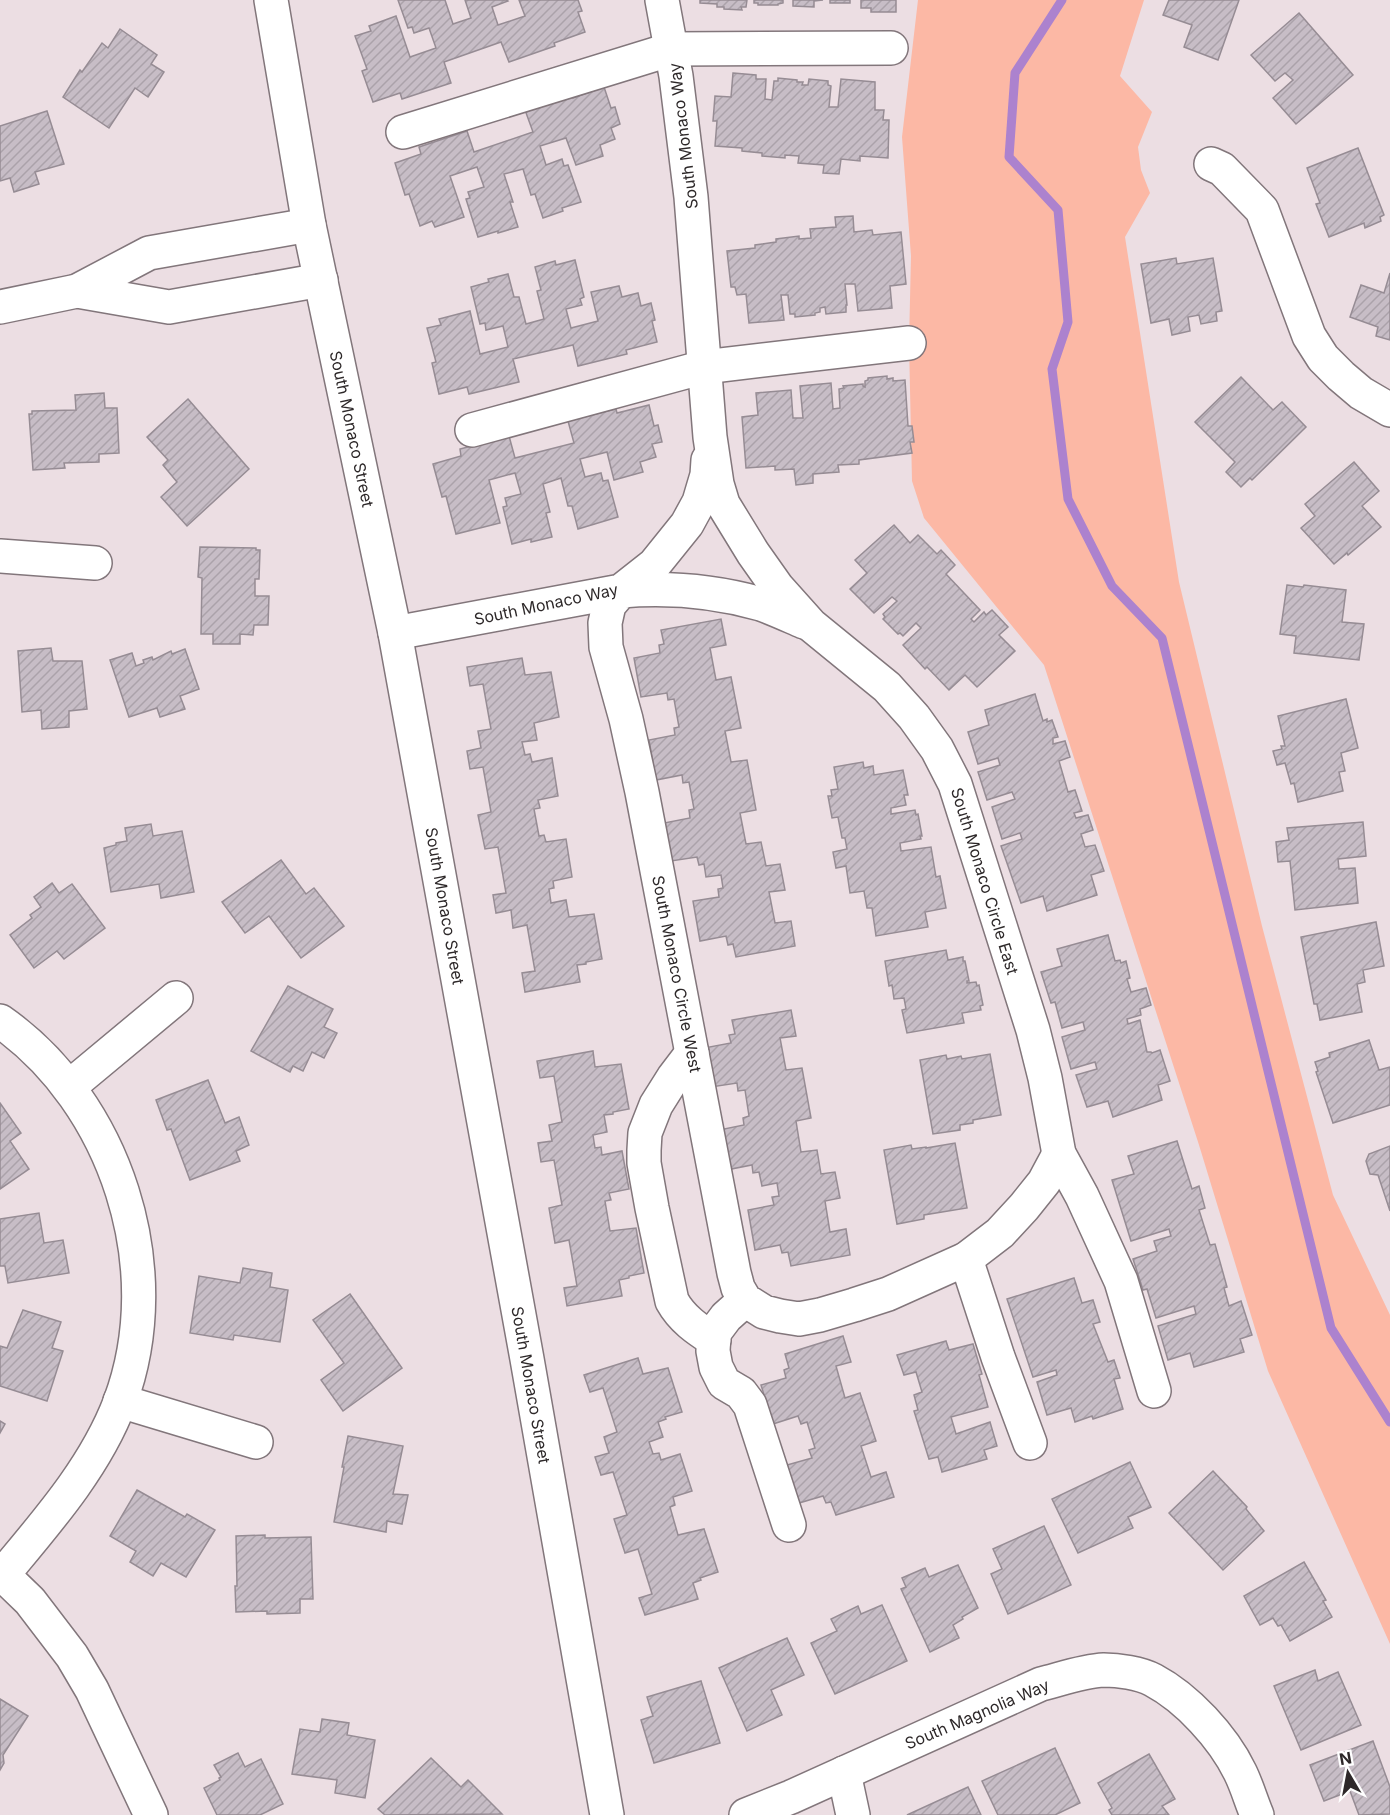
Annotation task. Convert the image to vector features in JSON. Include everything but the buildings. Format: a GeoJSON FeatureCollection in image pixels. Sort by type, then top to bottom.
{"type":"FeatureCollection","features":[{"type":"Feature","properties":{"kind":"street","name":"South Monaco Street"},"geometry":{"type":"LineString","coordinates":[[271,0],[309,225],[395,633],[607,1815]]}},
{"type":"Feature","properties":{"kind":"street","name":"South Monaco Way"},"geometry":{"type":"LineString","coordinates":[[662,0],[676,76],[691,197],[710,437],[717,484],[723,504],[753,553],[777,587],[812,625]]}},
{"type":"Feature","properties":{"kind":"street","name":"South Monaco Way"},"geometry":{"type":"LineString","coordinates":[[403,132],[672,49],[891,48]]}},
{"type":"Feature","properties":{"kind":"street"},"geometry":{"type":"LineString","coordinates":[[1211,164],[1222,169],[1262,210],[1309,336],[1323,358],[1361,393],[1390,410]]}},
{"type":"Feature","properties":{"kind":"street"},"geometry":{"type":"LineString","coordinates":[[0,307],[77,291],[149,253],[309,225]]}},
{"type":"Feature","properties":{"kind":"street"},"geometry":{"type":"LineString","coordinates":[[77,291],[169,307],[321,280]]}},
{"type":"Feature","properties":{"kind":"street"},"geometry":{"type":"LineString","coordinates":[[472,430],[704,367],[909,343]]}},
{"type":"Feature","properties":{"kind":"street","name":"South Monaco Way"},"geometry":{"type":"LineString","coordinates":[[395,633],[621,591],[654,565],[687,524],[699,502],[707,475],[710,437]]}},
{"type":"Feature","properties":{"kind":"street"},"geometry":{"type":"LineString","coordinates":[[0,556],[95,563]]}},
{"type":"Feature","properties":{"kind":"street"},"geometry":{"type":"LineString","coordinates":[[621,591],[649,588],[727,596],[762,605],[812,625]]}},
{"type":"Feature","properties":{"kind":"street","name":"South Monaco Circle West"},"geometry":{"type":"LineString","coordinates":[[621,591],[609,605],[605,623],[606,647],[626,719],[642,792],[734,1273],[738,1288],[745,1300]]}},
{"type":"Feature","properties":{"kind":"street","name":"South Monaco Circle East"},"geometry":{"type":"LineString","coordinates":[[812,625],[887,687],[914,717],[937,749],[955,784],[1033,1030],[1045,1078],[1059,1154],[1082,1196],[1120,1281],[1154,1391]]}},
{"type":"Feature","properties":{"kind":"street"},"geometry":{"type":"LineString","coordinates":[[69,1087],[176,998]]}},
{"type":"Feature","properties":{"kind":"street"},"geometry":{"type":"LineString","coordinates":[[0,1021],[45,1058],[69,1087],[98,1135],[116,1173],[129,1214],[136,1253],[138,1322],[120,1401],[105,1436],[83,1472],[53,1513],[1,1574],[51,1626],[72,1656],[92,1690],[151,1815]]}},
{"type":"Feature","properties":{"kind":"street"},"geometry":{"type":"LineString","coordinates":[[692,1053],[656,1105],[645,1133],[644,1163],[672,1301],[679,1313],[694,1327],[714,1340]]}},
{"type":"Feature","properties":{"kind":"street"},"geometry":{"type":"LineString","coordinates":[[789,1525],[750,1405],[741,1393],[724,1383],[716,1367],[712,1351],[714,1333],[726,1317],[745,1300],[764,1312],[780,1316],[799,1318],[820,1315],[888,1294],[966,1259],[1000,1233],[1024,1207],[1044,1182],[1059,1154]]}},
{"type":"Feature","properties":{"kind":"street"},"geometry":{"type":"LineString","coordinates":[[966,1259],[998,1357],[1030,1443]]}},
{"type":"Feature","properties":{"kind":"street"},"geometry":{"type":"LineString","coordinates":[[120,1401],[256,1442]]}},
{"type":"Feature","properties":{"kind":"street","name":"South Magnolia Way"},"geometry":{"type":"LineString","coordinates":[[746,1815],[1041,1684],[1104,1670],[1152,1679],[1185,1702],[1211,1726],[1240,1771],[1257,1815]]}},
{"type":"Feature","properties":{"kind":"street"},"geometry":{"type":"LineString","coordinates":[[844,1773],[853,1815]]}},
{"type":"Feature","properties":{"kind":"shaded area"},"geometry":{"type":"Polygon","coordinates":[[[918,0],[1144,0],[1120,76],[1152,112],[1138,147],[1141,170],[1150,193],[1125,237],[1179,582],[1262,926],[1333,1195],[1390,1315],[1390,1644],[1268,1371],[1199,1145],[1044,665],[924,518],[912,481],[909,343],[911,256],[902,137],[918,0]]]}},
{"type":"Feature","properties":{"kind":"waterway"},"geometry":{"type":"LineString","coordinates":[[1062,0],[1015,73],[1009,157],[1058,210],[1068,322],[1052,369],[1068,499],[1112,586],[1162,638],[1331,1328],[1390,1422]]}}]}
